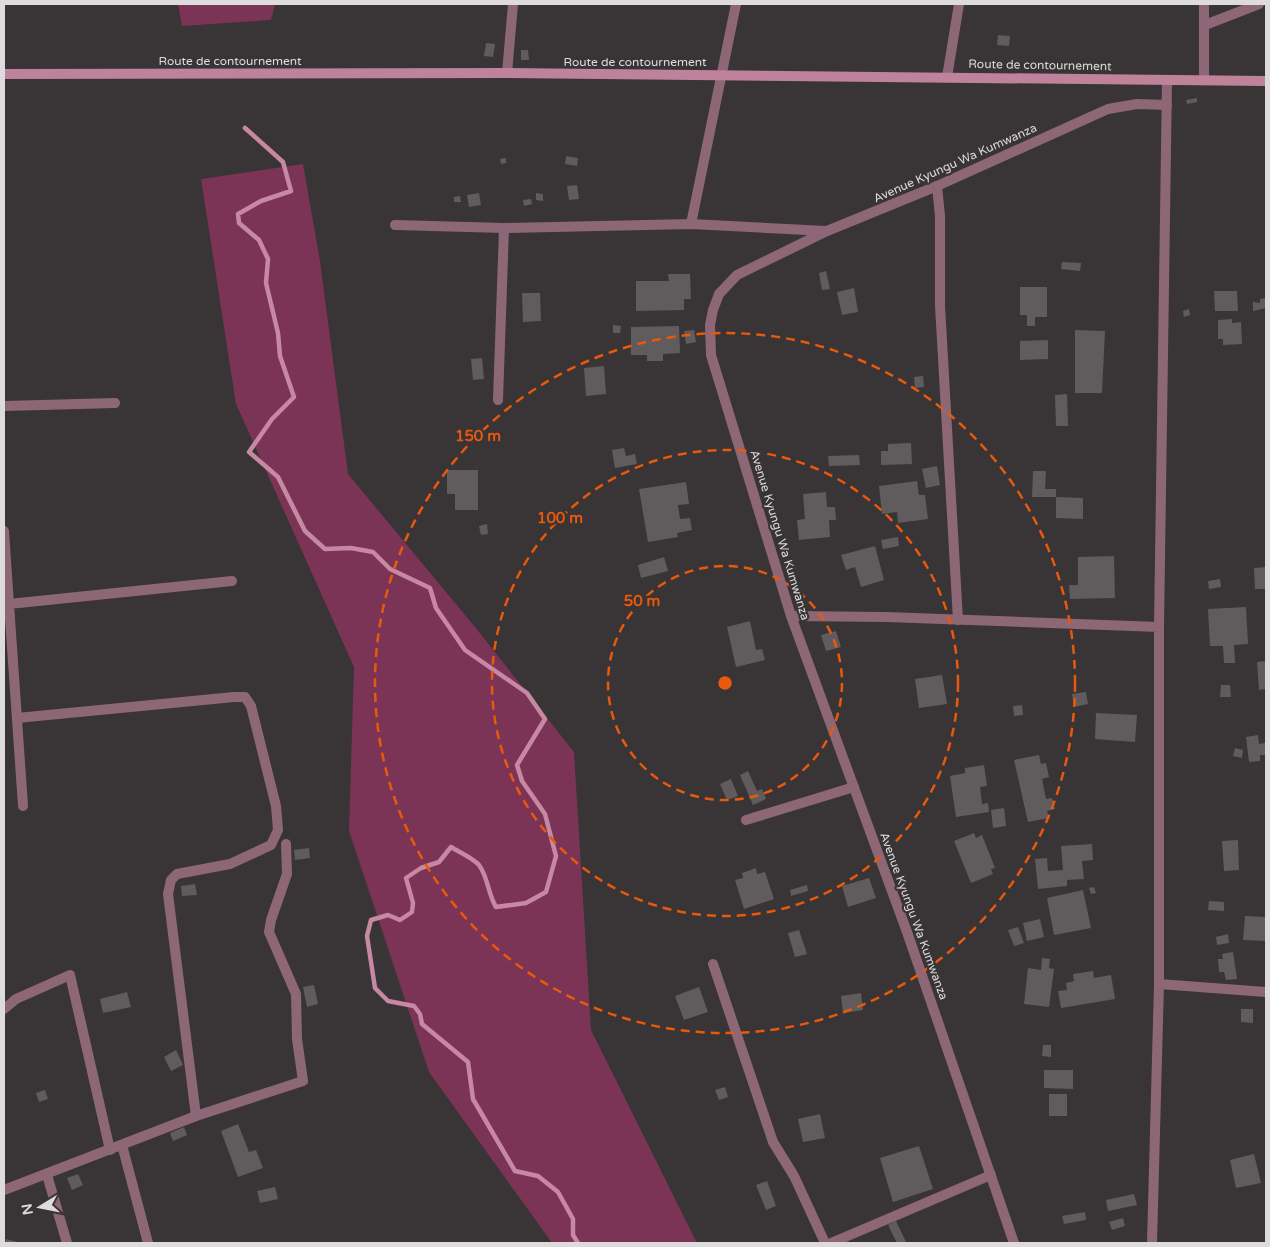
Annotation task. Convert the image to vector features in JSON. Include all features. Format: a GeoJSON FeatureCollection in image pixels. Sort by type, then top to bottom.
{"type":"FeatureCollection","features":[{"type":"Feature","properties":{"kind":"street"},"geometry":{"type":"LineString","coordinates":[[507,73],[513,4]]}},
{"type":"Feature","properties":{"kind":"street"},"geometry":{"type":"LineString","coordinates":[[691,224],[736,4]]}},
{"type":"Feature","properties":{"kind":"street"},"geometry":{"type":"LineString","coordinates":[[947,77],[959,4]]}},
{"type":"Feature","properties":{"kind":"street"},"geometry":{"type":"LineString","coordinates":[[1204,4],[1204,80]]}},
{"type":"Feature","properties":{"kind":"street"},"geometry":{"type":"LineString","coordinates":[[1204,25],[1259,4]]}},
{"type":"Feature","properties":{"kind":"street","name":"Route de contournement"},"geometry":{"type":"LineString","coordinates":[[4,74],[507,73],[1266,81]]}},
{"type":"Feature","properties":{"kind":"street"},"geometry":{"type":"LineString","coordinates":[[1152,1243],[1159,984],[1159,627],[1167,80]]}},
{"type":"Feature","properties":{"kind":"street","name":"Avenue Kyungu Wa Kumwanza"},"geometry":{"type":"LineString","coordinates":[[1014,1243],[907,932],[791,616],[711,354],[710,325],[719,294],[737,276],[827,231],[937,186],[1108,109],[1137,104],[1167,105]]}},
{"type":"Feature","properties":{"kind":"street"},"geometry":{"type":"LineString","coordinates":[[937,186],[940,216],[940,306],[958,620]]}},
{"type":"Feature","properties":{"kind":"street"},"geometry":{"type":"LineString","coordinates":[[395,225],[504,228],[691,224],[827,231]]}},
{"type":"Feature","properties":{"kind":"street"},"geometry":{"type":"LineString","coordinates":[[498,400],[504,228]]}},
{"type":"Feature","properties":{"kind":"street"},"geometry":{"type":"LineString","coordinates":[[4,406],[115,403]]}},
{"type":"Feature","properties":{"kind":"street"},"geometry":{"type":"LineString","coordinates":[[4,531],[6,605],[23,806]]}},
{"type":"Feature","properties":{"kind":"street"},"geometry":{"type":"LineString","coordinates":[[6,605],[232,581]]}},
{"type":"Feature","properties":{"kind":"street"},"geometry":{"type":"LineString","coordinates":[[791,616],[886,617],[1159,627]]}},
{"type":"Feature","properties":{"kind":"street"},"geometry":{"type":"LineString","coordinates":[[17,718],[234,696],[245,697],[250,706],[276,806],[278,830],[275,837],[271,845],[230,864],[177,874],[171,880],[168,894],[196,1116]]}},
{"type":"Feature","properties":{"kind":"street"},"geometry":{"type":"LineString","coordinates":[[746,820],[854,787]]}},
{"type":"Feature","properties":{"kind":"street"},"geometry":{"type":"LineString","coordinates":[[4,1190],[196,1116],[303,1081],[296,1039],[296,994],[269,932],[270,920],[286,874],[286,844]]}},
{"type":"Feature","properties":{"kind":"street"},"geometry":{"type":"LineString","coordinates":[[713,964],[773,1142],[794,1176],[824,1243]]}},
{"type":"Feature","properties":{"kind":"street"},"geometry":{"type":"LineString","coordinates":[[4,1010],[16,999],[70,975],[110,1150]]}},
{"type":"Feature","properties":{"kind":"street"},"geometry":{"type":"LineString","coordinates":[[1159,984],[1266,992]]}},
{"type":"Feature","properties":{"kind":"street"},"geometry":{"type":"LineString","coordinates":[[122,1146],[148,1243]]}},
{"type":"Feature","properties":{"kind":"street"},"geometry":{"type":"LineString","coordinates":[[47,1175],[66,1243]]}},
{"type":"Feature","properties":{"kind":"street"},"geometry":{"type":"LineString","coordinates":[[831,1243],[991,1175]]}},
{"type":"Feature","properties":{"kind":"shaded area"},"geometry":{"type":"Polygon","coordinates":[[[178,4],[275,4],[271,20],[182,26],[178,4]]]}},
{"type":"Feature","properties":{"kind":"shaded area"},"geometry":{"type":"Polygon","coordinates":[[[303,164],[320,261],[348,474],[475,627],[574,752],[591,1030],[697,1243],[552,1243],[429,1072],[349,831],[354,667],[236,404],[201,179],[303,164]]]}},
{"type":"Feature","properties":{"kind":"building"},"geometry":{"type":"Polygon","coordinates":[[[998,35],[1010,36],[1009,46],[997,45],[998,35]]]}},
{"type":"Feature","properties":{"kind":"building"},"geometry":{"type":"Polygon","coordinates":[[[486,43],[495,44],[493,57],[484,56],[486,43]]]}},
{"type":"Feature","properties":{"kind":"building"},"geometry":{"type":"Polygon","coordinates":[[[521,50],[528,50],[529,60],[521,60],[521,50]]]}},
{"type":"Feature","properties":{"kind":"building"},"geometry":{"type":"Polygon","coordinates":[[[1197,98],[1197,102],[1187,104],[1186,100],[1197,98]]]}},
{"type":"Feature","properties":{"kind":"building"},"geometry":{"type":"Polygon","coordinates":[[[566,156],[578,158],[577,166],[565,164],[566,156]]]}},
{"type":"Feature","properties":{"kind":"building"},"geometry":{"type":"Polygon","coordinates":[[[506,158],[506,163],[501,164],[500,159],[506,158]]]}},
{"type":"Feature","properties":{"kind":"building"},"geometry":{"type":"Polygon","coordinates":[[[577,185],[579,199],[569,200],[567,186],[577,185]]]}},
{"type":"Feature","properties":{"kind":"building"},"geometry":{"type":"Polygon","coordinates":[[[479,193],[481,205],[469,207],[467,195],[479,193]]]}},
{"type":"Feature","properties":{"kind":"building"},"geometry":{"type":"Polygon","coordinates":[[[536,193],[543,194],[543,201],[536,200],[536,193]]]}},
{"type":"Feature","properties":{"kind":"building"},"geometry":{"type":"Polygon","coordinates":[[[460,196],[461,202],[454,202],[454,197],[460,196]]]}},
{"type":"Feature","properties":{"kind":"building"},"geometry":{"type":"Polygon","coordinates":[[[531,199],[532,204],[524,206],[523,200],[531,199]]]}},
{"type":"Feature","properties":{"kind":"building"},"geometry":{"type":"Polygon","coordinates":[[[1062,262],[1081,263],[1080,271],[1061,269],[1062,262]]]}},
{"type":"Feature","properties":{"kind":"building"},"geometry":{"type":"Polygon","coordinates":[[[826,271],[830,289],[822,290],[819,273],[826,271]]]}},
{"type":"Feature","properties":{"kind":"building"},"geometry":{"type":"Polygon","coordinates":[[[668,274],[690,274],[691,299],[684,299],[684,310],[636,311],[636,281],[669,281],[668,274]]]}},
{"type":"Feature","properties":{"kind":"building"},"geometry":{"type":"Polygon","coordinates":[[[1020,287],[1047,287],[1047,317],[1035,317],[1035,326],[1027,326],[1027,315],[1020,315],[1020,287]]]}},
{"type":"Feature","properties":{"kind":"building"},"geometry":{"type":"Polygon","coordinates":[[[854,288],[858,312],[842,315],[837,292],[854,288]]]}},
{"type":"Feature","properties":{"kind":"building"},"geometry":{"type":"Polygon","coordinates":[[[1214,291],[1237,291],[1238,311],[1215,311],[1214,291]]]}},
{"type":"Feature","properties":{"kind":"building"},"geometry":{"type":"Polygon","coordinates":[[[522,293],[540,293],[541,321],[523,322],[522,293]]]}},
{"type":"Feature","properties":{"kind":"building"},"geometry":{"type":"Polygon","coordinates":[[[1266,298],[1266,308],[1253,311],[1253,302],[1260,303],[1260,299],[1266,298]]]}},
{"type":"Feature","properties":{"kind":"building"},"geometry":{"type":"Polygon","coordinates":[[[1189,309],[1190,315],[1184,317],[1183,311],[1189,309]]]}},
{"type":"Feature","properties":{"kind":"building"},"geometry":{"type":"Polygon","coordinates":[[[1232,319],[1232,323],[1241,322],[1242,344],[1223,345],[1223,339],[1218,339],[1218,320],[1232,319]]]}},
{"type":"Feature","properties":{"kind":"building"},"geometry":{"type":"Polygon","coordinates":[[[613,325],[621,326],[620,333],[613,333],[613,325]]]}},
{"type":"Feature","properties":{"kind":"building"},"geometry":{"type":"Polygon","coordinates":[[[679,326],[680,353],[663,354],[663,361],[647,361],[647,355],[631,355],[631,327],[679,326]]]}},
{"type":"Feature","properties":{"kind":"building"},"geometry":{"type":"Polygon","coordinates":[[[694,330],[696,342],[686,344],[684,331],[694,330]]]}},
{"type":"Feature","properties":{"kind":"building"},"geometry":{"type":"Polygon","coordinates":[[[1075,330],[1105,331],[1102,393],[1075,393],[1075,330]]]}},
{"type":"Feature","properties":{"kind":"building"},"geometry":{"type":"Polygon","coordinates":[[[1048,340],[1048,359],[1020,360],[1020,341],[1048,340]]]}},
{"type":"Feature","properties":{"kind":"building"},"geometry":{"type":"Polygon","coordinates":[[[482,358],[484,379],[473,380],[471,359],[482,358]]]}},
{"type":"Feature","properties":{"kind":"building"},"geometry":{"type":"Polygon","coordinates":[[[604,366],[606,394],[586,396],[584,368],[604,366]]]}},
{"type":"Feature","properties":{"kind":"building"},"geometry":{"type":"Polygon","coordinates":[[[923,376],[924,387],[915,388],[914,377],[923,376]]]}},
{"type":"Feature","properties":{"kind":"building"},"geometry":{"type":"Polygon","coordinates":[[[1067,394],[1068,426],[1056,426],[1055,395],[1067,394]]]}},
{"type":"Feature","properties":{"kind":"building"},"geometry":{"type":"Polygon","coordinates":[[[911,443],[912,464],[881,465],[881,451],[888,451],[888,444],[911,443]]]}},
{"type":"Feature","properties":{"kind":"building"},"geometry":{"type":"Polygon","coordinates":[[[624,448],[626,456],[635,454],[637,464],[615,468],[612,450],[624,448]]]}},
{"type":"Feature","properties":{"kind":"building"},"geometry":{"type":"Polygon","coordinates":[[[859,455],[860,465],[829,466],[828,456],[859,455]]]}},
{"type":"Feature","properties":{"kind":"building"},"geometry":{"type":"Polygon","coordinates":[[[937,466],[940,485],[926,488],[922,469],[937,466]]]}},
{"type":"Feature","properties":{"kind":"building"},"geometry":{"type":"Polygon","coordinates":[[[447,470],[478,470],[478,510],[455,510],[455,494],[447,494],[447,470]]]}},
{"type":"Feature","properties":{"kind":"building"},"geometry":{"type":"Polygon","coordinates":[[[1033,471],[1046,471],[1045,489],[1056,489],[1056,497],[1032,497],[1033,471]]]}},
{"type":"Feature","properties":{"kind":"building"},"geometry":{"type":"Polygon","coordinates":[[[917,481],[919,495],[925,495],[928,519],[898,523],[897,512],[882,514],[879,486],[917,481]]]}},
{"type":"Feature","properties":{"kind":"building"},"geometry":{"type":"Polygon","coordinates":[[[686,482],[689,504],[678,505],[680,519],[690,518],[692,530],[677,533],[678,537],[648,542],[639,489],[686,482]]]}},
{"type":"Feature","properties":{"kind":"building"},"geometry":{"type":"Polygon","coordinates":[[[826,492],[827,507],[835,507],[836,520],[829,520],[830,537],[799,540],[797,520],[805,519],[803,494],[826,492]]]}},
{"type":"Feature","properties":{"kind":"building"},"geometry":{"type":"Polygon","coordinates":[[[1056,497],[1083,498],[1083,519],[1056,518],[1056,497]]]}},
{"type":"Feature","properties":{"kind":"building"},"geometry":{"type":"Polygon","coordinates":[[[487,524],[488,534],[481,535],[479,526],[487,524]]]}},
{"type":"Feature","properties":{"kind":"building"},"geometry":{"type":"Polygon","coordinates":[[[898,537],[899,546],[883,549],[881,540],[898,537]]]}},
{"type":"Feature","properties":{"kind":"building"},"geometry":{"type":"Polygon","coordinates":[[[875,546],[884,580],[861,587],[855,567],[846,570],[841,555],[875,546]]]}},
{"type":"Feature","properties":{"kind":"building"},"geometry":{"type":"Polygon","coordinates":[[[1114,556],[1115,598],[1070,599],[1069,585],[1078,585],[1078,557],[1114,556]]]}},
{"type":"Feature","properties":{"kind":"building"},"geometry":{"type":"Polygon","coordinates":[[[664,557],[668,571],[641,578],[638,565],[664,557]]]}},
{"type":"Feature","properties":{"kind":"building"},"geometry":{"type":"Polygon","coordinates":[[[1266,567],[1266,589],[1255,589],[1254,568],[1266,567]]]}},
{"type":"Feature","properties":{"kind":"building"},"geometry":{"type":"Polygon","coordinates":[[[1220,579],[1221,587],[1209,589],[1208,581],[1220,579]]]}},
{"type":"Feature","properties":{"kind":"building"},"geometry":{"type":"Polygon","coordinates":[[[1246,607],[1248,644],[1234,645],[1235,663],[1224,663],[1223,646],[1210,646],[1208,609],[1246,607]]]}},
{"type":"Feature","properties":{"kind":"building"},"geometry":{"type":"Polygon","coordinates":[[[750,621],[756,650],[762,649],[765,660],[736,667],[727,627],[750,621]]]}},
{"type":"Feature","properties":{"kind":"building"},"geometry":{"type":"Polygon","coordinates":[[[836,631],[841,647],[826,651],[821,635],[836,631]]]}},
{"type":"Feature","properties":{"kind":"building"},"geometry":{"type":"Polygon","coordinates":[[[1266,661],[1266,689],[1259,690],[1257,662],[1266,661]]]}},
{"type":"Feature","properties":{"kind":"building"},"geometry":{"type":"Polygon","coordinates":[[[942,675],[947,704],[919,708],[915,679],[942,675]]]}},
{"type":"Feature","properties":{"kind":"building"},"geometry":{"type":"Polygon","coordinates":[[[1221,685],[1230,685],[1231,697],[1220,697],[1221,685]]]}},
{"type":"Feature","properties":{"kind":"building"},"geometry":{"type":"Polygon","coordinates":[[[1086,692],[1088,704],[1074,707],[1072,694],[1086,692]]]}},
{"type":"Feature","properties":{"kind":"building"},"geometry":{"type":"Polygon","coordinates":[[[1022,705],[1023,715],[1014,716],[1013,706],[1022,705]]]}},
{"type":"Feature","properties":{"kind":"building"},"geometry":{"type":"Polygon","coordinates":[[[1096,713],[1137,715],[1135,742],[1095,739],[1096,713]]]}},
{"type":"Feature","properties":{"kind":"building"},"geometry":{"type":"Polygon","coordinates":[[[1258,735],[1259,744],[1265,743],[1266,755],[1260,755],[1260,761],[1249,762],[1246,737],[1258,735]]]}},
{"type":"Feature","properties":{"kind":"building"},"geometry":{"type":"Polygon","coordinates":[[[1235,748],[1243,750],[1242,758],[1233,756],[1235,748]]]}},
{"type":"Feature","properties":{"kind":"building"},"geometry":{"type":"Polygon","coordinates":[[[1039,755],[1041,764],[1046,763],[1049,777],[1042,779],[1046,799],[1052,798],[1055,809],[1047,811],[1049,818],[1028,822],[1014,760],[1039,755]]]}},
{"type":"Feature","properties":{"kind":"building"},"geometry":{"type":"Polygon","coordinates":[[[984,765],[987,786],[980,787],[982,804],[988,803],[989,812],[956,817],[950,776],[965,773],[965,768],[984,765]]]}},
{"type":"Feature","properties":{"kind":"building"},"geometry":{"type":"Polygon","coordinates":[[[748,771],[757,791],[762,789],[766,799],[753,805],[740,775],[748,771]]]}},
{"type":"Feature","properties":{"kind":"building"},"geometry":{"type":"Polygon","coordinates":[[[731,779],[738,796],[727,800],[720,784],[731,779]]]}},
{"type":"Feature","properties":{"kind":"building"},"geometry":{"type":"Polygon","coordinates":[[[1004,808],[1006,826],[993,828],[991,810],[1004,808]]]}},
{"type":"Feature","properties":{"kind":"building"},"geometry":{"type":"Polygon","coordinates":[[[974,833],[976,838],[982,835],[995,868],[991,869],[993,874],[971,883],[954,841],[974,833]]]}},
{"type":"Feature","properties":{"kind":"building"},"geometry":{"type":"Polygon","coordinates":[[[1238,840],[1239,870],[1224,871],[1222,841],[1238,840]]]}},
{"type":"Feature","properties":{"kind":"building"},"geometry":{"type":"Polygon","coordinates":[[[1092,844],[1093,860],[1082,861],[1084,879],[1067,880],[1067,886],[1038,889],[1035,859],[1047,858],[1048,871],[1063,870],[1061,846],[1092,844]]]}},
{"type":"Feature","properties":{"kind":"building"},"geometry":{"type":"Polygon","coordinates":[[[309,848],[310,858],[295,860],[294,850],[309,848]]]}},
{"type":"Feature","properties":{"kind":"building"},"geometry":{"type":"Polygon","coordinates":[[[756,868],[757,874],[765,872],[774,899],[744,909],[735,880],[743,878],[742,873],[756,868]]]}},
{"type":"Feature","properties":{"kind":"building"},"geometry":{"type":"Polygon","coordinates":[[[869,878],[876,898],[848,907],[842,886],[869,878]]]}},
{"type":"Feature","properties":{"kind":"building"},"geometry":{"type":"Polygon","coordinates":[[[195,884],[197,895],[182,896],[181,886],[195,884]]]}},
{"type":"Feature","properties":{"kind":"building"},"geometry":{"type":"Polygon","coordinates":[[[807,885],[808,891],[791,896],[790,890],[807,885]]]}},
{"type":"Feature","properties":{"kind":"building"},"geometry":{"type":"Polygon","coordinates":[[[1094,887],[1096,893],[1091,894],[1089,888],[1094,887]]]}},
{"type":"Feature","properties":{"kind":"building"},"geometry":{"type":"Polygon","coordinates":[[[1083,890],[1091,928],[1054,935],[1047,898],[1083,890]]]}},
{"type":"Feature","properties":{"kind":"building"},"geometry":{"type":"Polygon","coordinates":[[[1209,901],[1224,902],[1224,911],[1208,910],[1209,901]]]}},
{"type":"Feature","properties":{"kind":"building"},"geometry":{"type":"Polygon","coordinates":[[[1245,916],[1266,917],[1266,941],[1243,940],[1245,916]]]}},
{"type":"Feature","properties":{"kind":"building"},"geometry":{"type":"Polygon","coordinates":[[[1040,919],[1044,937],[1027,941],[1023,923],[1040,919]]]}},
{"type":"Feature","properties":{"kind":"building"},"geometry":{"type":"Polygon","coordinates":[[[1018,927],[1024,943],[1014,946],[1008,930],[1018,927]]]}},
{"type":"Feature","properties":{"kind":"building"},"geometry":{"type":"Polygon","coordinates":[[[799,930],[807,954],[795,957],[788,933],[799,930]]]}},
{"type":"Feature","properties":{"kind":"building"},"geometry":{"type":"Polygon","coordinates":[[[1228,934],[1229,943],[1217,945],[1216,937],[1228,934]]]}},
{"type":"Feature","properties":{"kind":"building"},"geometry":{"type":"Polygon","coordinates":[[[1233,952],[1237,979],[1226,980],[1224,972],[1219,972],[1218,959],[1223,959],[1222,954],[1233,952]]]}},
{"type":"Feature","properties":{"kind":"building"},"geometry":{"type":"Polygon","coordinates":[[[1042,958],[1050,959],[1049,968],[1054,969],[1049,1007],[1024,1004],[1028,968],[1041,970],[1042,958]]]}},
{"type":"Feature","properties":{"kind":"building"},"geometry":{"type":"Polygon","coordinates":[[[1093,971],[1094,978],[1111,975],[1115,999],[1061,1008],[1058,991],[1067,990],[1066,983],[1074,981],[1073,974],[1093,971]]]}},
{"type":"Feature","properties":{"kind":"building"},"geometry":{"type":"Polygon","coordinates":[[[314,985],[318,1004],[307,1007],[303,987],[314,985]]]}},
{"type":"Feature","properties":{"kind":"building"},"geometry":{"type":"Polygon","coordinates":[[[699,987],[708,1012],[684,1020],[675,996],[699,987]]]}},
{"type":"Feature","properties":{"kind":"building"},"geometry":{"type":"Polygon","coordinates":[[[127,992],[131,1007],[103,1013],[100,999],[127,992]]]}},
{"type":"Feature","properties":{"kind":"building"},"geometry":{"type":"Polygon","coordinates":[[[861,993],[863,1010],[843,1013],[841,996],[861,993]]]}},
{"type":"Feature","properties":{"kind":"building"},"geometry":{"type":"Polygon","coordinates":[[[1241,1009],[1253,1009],[1253,1023],[1241,1022],[1241,1009]]]}},
{"type":"Feature","properties":{"kind":"building"},"geometry":{"type":"Polygon","coordinates":[[[1043,1045],[1051,1045],[1051,1057],[1042,1056],[1043,1045]]]}},
{"type":"Feature","properties":{"kind":"building"},"geometry":{"type":"Polygon","coordinates":[[[176,1050],[183,1065],[171,1071],[164,1057],[176,1050]]]}},
{"type":"Feature","properties":{"kind":"building"},"geometry":{"type":"Polygon","coordinates":[[[1044,1070],[1073,1070],[1073,1089],[1044,1088],[1044,1070]]]}},
{"type":"Feature","properties":{"kind":"building"},"geometry":{"type":"Polygon","coordinates":[[[725,1087],[728,1097],[719,1100],[715,1090],[725,1087]]]}},
{"type":"Feature","properties":{"kind":"building"},"geometry":{"type":"Polygon","coordinates":[[[45,1090],[48,1099],[39,1102],[36,1093],[45,1090]]]}},
{"type":"Feature","properties":{"kind":"building"},"geometry":{"type":"Polygon","coordinates":[[[1049,1094],[1067,1094],[1067,1116],[1049,1116],[1049,1094]]]}},
{"type":"Feature","properties":{"kind":"building"},"geometry":{"type":"Polygon","coordinates":[[[820,1114],[825,1138],[803,1142],[798,1119],[820,1114]]]}},
{"type":"Feature","properties":{"kind":"building"},"geometry":{"type":"Polygon","coordinates":[[[238,1124],[249,1152],[256,1150],[263,1168],[238,1177],[221,1131],[238,1124]]]}},
{"type":"Feature","properties":{"kind":"building"},"geometry":{"type":"Polygon","coordinates":[[[184,1127],[187,1135],[173,1141],[170,1133],[184,1127]]]}},
{"type":"Feature","properties":{"kind":"building"},"geometry":{"type":"Polygon","coordinates":[[[919,1146],[933,1189],[893,1202],[880,1158],[919,1146]]]}},
{"type":"Feature","properties":{"kind":"building"},"geometry":{"type":"Polygon","coordinates":[[[1254,1154],[1261,1183],[1236,1188],[1230,1160],[1254,1154]]]}},
{"type":"Feature","properties":{"kind":"building"},"geometry":{"type":"Polygon","coordinates":[[[78,1174],[83,1185],[72,1190],[67,1178],[78,1174]]]}},
{"type":"Feature","properties":{"kind":"building"},"geometry":{"type":"Polygon","coordinates":[[[767,1181],[776,1206],[766,1210],[756,1185],[767,1181]]]}},
{"type":"Feature","properties":{"kind":"building"},"geometry":{"type":"Polygon","coordinates":[[[275,1187],[278,1199],[260,1203],[257,1191],[275,1187]]]}},
{"type":"Feature","properties":{"kind":"building"},"geometry":{"type":"Polygon","coordinates":[[[1134,1194],[1137,1205],[1108,1211],[1106,1200],[1134,1194]]]}},
{"type":"Feature","properties":{"kind":"building"},"geometry":{"type":"Polygon","coordinates":[[[1085,1212],[1086,1220],[1064,1224],[1062,1216],[1085,1212]]]}},
{"type":"Feature","properties":{"kind":"building"},"geometry":{"type":"Polygon","coordinates":[[[1123,1218],[1125,1226],[1112,1230],[1109,1222],[1123,1218]]]}},
{"type":"Feature","properties":{"kind":"building"},"geometry":{"type":"Polygon","coordinates":[[[896,1221],[906,1242],[897,1243],[888,1225],[896,1221]]]}},
{"type":"Feature","properties":{"kind":"building"},"geometry":{"type":"Polygon","coordinates":[[[6,1239],[21,1243],[5,1243],[6,1239]]]}},
{"type":"Feature","properties":{"kind":"waterway"},"geometry":{"type":"LineString","coordinates":[[245,128],[283,162],[291,191],[261,201],[238,214],[239,223],[259,240],[268,259],[266,283],[278,333],[280,356],[294,397],[272,419],[249,452],[278,477],[305,531],[325,549],[351,548],[373,552],[390,569],[430,588],[436,608],[465,650],[527,693],[545,719],[517,765],[522,781],[545,814],[556,856],[546,892],[526,903],[496,907],[479,865],[451,847],[439,862],[421,868],[406,878],[413,903],[412,912],[400,920],[388,915],[371,920],[367,936],[375,988],[388,1001],[414,1006],[420,1014],[422,1024],[468,1062],[473,1099],[515,1171],[538,1176],[558,1192],[573,1219],[573,1235],[578,1243]]}}]}
